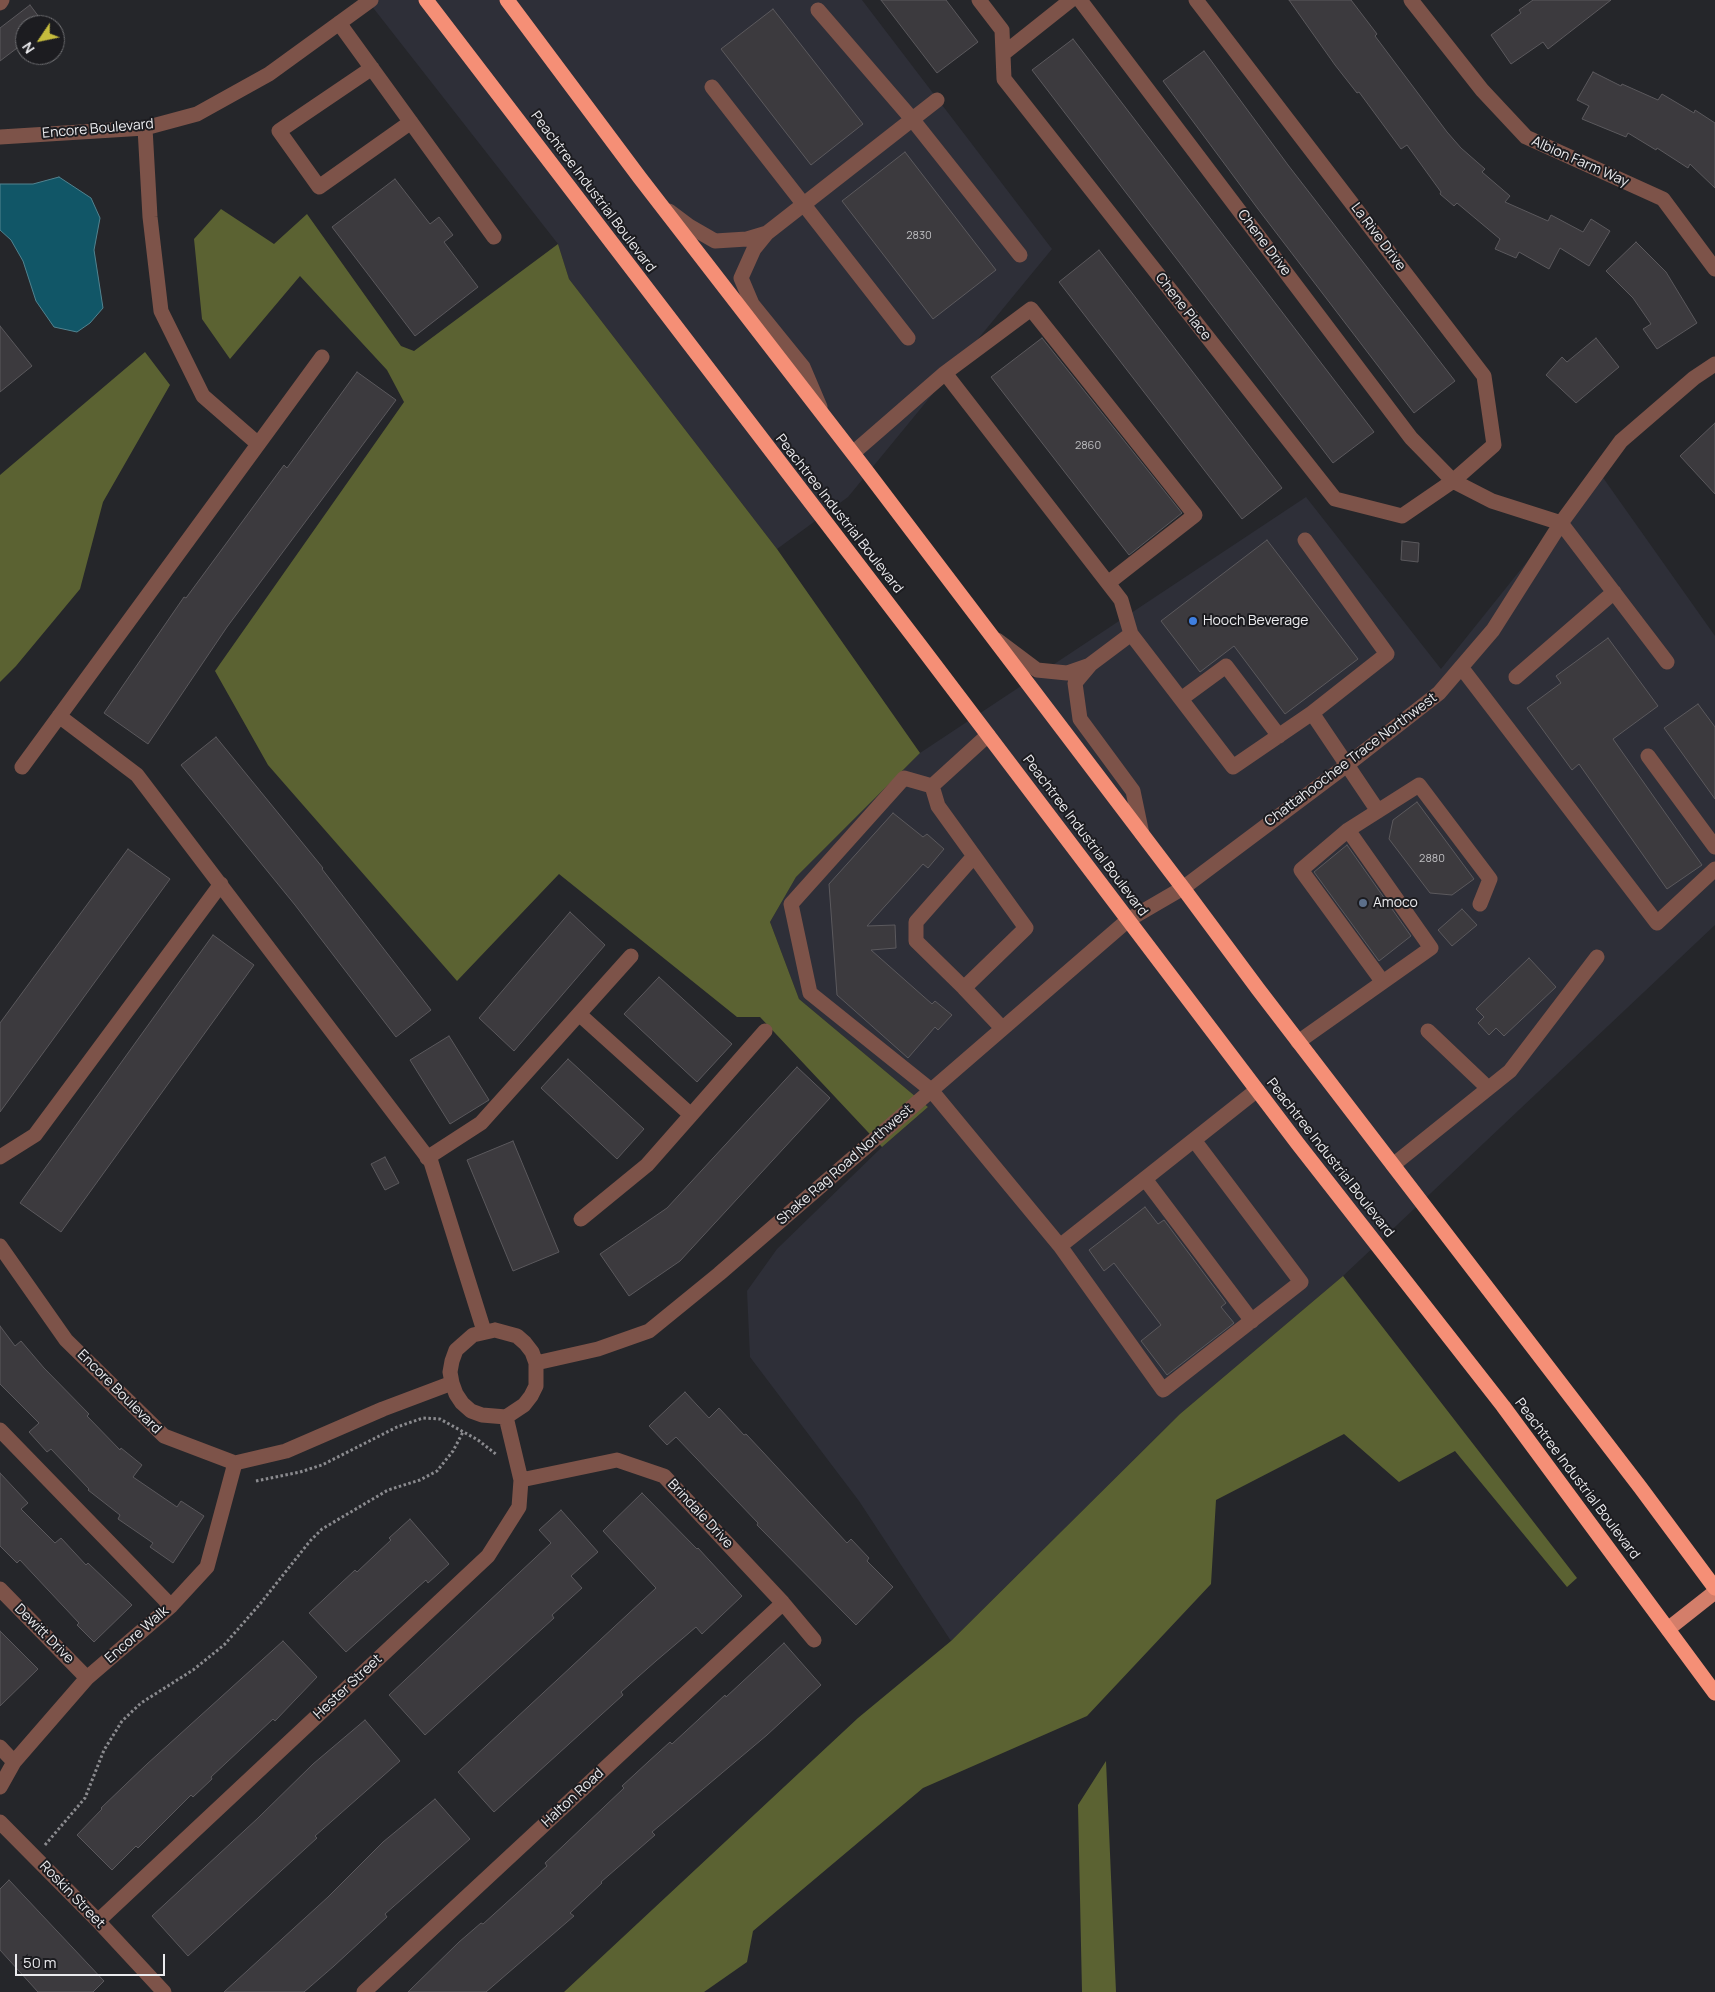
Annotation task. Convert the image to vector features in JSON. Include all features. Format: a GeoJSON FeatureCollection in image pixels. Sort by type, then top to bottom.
{"type":"FeatureCollection","features":[{"type":"Feature","properties":{"kind":"highway","name":"Peachtree Industrial Boulevard"},"geometry":{"type":"LineString","coordinates":[[426,0],[1257,1090],[1503,1406],[1715,1693]]}},
{"type":"Feature","properties":{"kind":"highway"},"geometry":{"type":"LineString","coordinates":[[507,0],[660,204],[992,636],[1298,1042],[1640,1487],[1715,1590]]}},
{"type":"Feature","properties":{"kind":"main road"},"geometry":{"type":"LineString","coordinates":[[1668,1629],[1715,1590]]}},
{"type":"Feature","properties":{"kind":"street","name":"Encore Boulevard"},"geometry":{"type":"LineString","coordinates":[[0,137],[145,128],[197,114],[269,74],[371,0]]}},
{"type":"Feature","properties":{"kind":"street","name":"Chene Place"},"geometry":{"type":"LineString","coordinates":[[979,0],[1002,30],[1004,79],[1335,500],[1402,516],[1453,481]]}},
{"type":"Feature","properties":{"kind":"street"},"geometry":{"type":"LineString","coordinates":[[1003,54],[1071,0]]}},
{"type":"Feature","properties":{"kind":"street","name":"Chene Drive"},"geometry":{"type":"LineString","coordinates":[[1080,0],[1411,438],[1453,481],[1492,501],[1561,523]]}},
{"type":"Feature","properties":{"kind":"street","name":"La Rive Drive"},"geometry":{"type":"LineString","coordinates":[[1196,0],[1484,376],[1494,445],[1453,481]]}},
{"type":"Feature","properties":{"kind":"street","name":"Albion Farm Way"},"geometry":{"type":"LineString","coordinates":[[1418,2],[1482,90],[1526,137],[1663,199],[1715,269]]}},
{"type":"Feature","properties":{"kind":"street"},"geometry":{"type":"LineString","coordinates":[[818,10],[912,119],[1020,255]]}},
{"type":"Feature","properties":{"kind":"street"},"geometry":{"type":"LineString","coordinates":[[339,23],[494,237]]}},
{"type":"Feature","properties":{"kind":"street"},"geometry":{"type":"LineString","coordinates":[[372,68],[279,131],[319,187],[411,122]]}},
{"type":"Feature","properties":{"kind":"street"},"geometry":{"type":"LineString","coordinates":[[712,87],[908,338]]}},
{"type":"Feature","properties":{"kind":"street"},"geometry":{"type":"LineString","coordinates":[[824,415],[803,367],[752,304],[741,278],[754,249],[767,233],[937,100]]}},
{"type":"Feature","properties":{"kind":"street"},"geometry":{"type":"LineString","coordinates":[[145,128],[150,217],[161,311],[203,396],[257,443]]}},
{"type":"Feature","properties":{"kind":"street"},"geometry":{"type":"LineString","coordinates":[[660,204],[689,226],[715,242],[746,239],[767,233]]}},
{"type":"Feature","properties":{"kind":"street"},"geometry":{"type":"LineString","coordinates":[[853,453],[945,373],[1031,309],[1195,515],[1108,583]]}},
{"type":"Feature","properties":{"kind":"street"},"geometry":{"type":"LineString","coordinates":[[22,767],[257,443],[322,357]]}},
{"type":"Feature","properties":{"kind":"street","name":"Chattahoochee Trace Northwest"},"geometry":{"type":"LineString","coordinates":[[1128,920],[1183,888],[1348,765],[1439,693],[1493,630],[1561,523],[1621,441],[1694,378],[1715,364]]}},
{"type":"Feature","properties":{"kind":"street"},"geometry":{"type":"LineString","coordinates":[[945,373],[1121,600],[1131,634],[1233,767],[1312,714],[1387,654],[1305,540]]}},
{"type":"Feature","properties":{"kind":"street"},"geometry":{"type":"LineString","coordinates":[[1561,523],[1668,662]]}},
{"type":"Feature","properties":{"kind":"street"},"geometry":{"type":"LineString","coordinates":[[1516,677],[1614,592]]}},
{"type":"Feature","properties":{"kind":"street"},"geometry":{"type":"LineString","coordinates":[[1131,634],[1091,664],[1075,683],[1080,719],[1133,791],[1142,834]]}},
{"type":"Feature","properties":{"kind":"street"},"geometry":{"type":"LineString","coordinates":[[992,636],[1037,670],[1067,673],[1091,664]]}},
{"type":"Feature","properties":{"kind":"street"},"geometry":{"type":"LineString","coordinates":[[1181,699],[1226,666],[1279,736]]}},
{"type":"Feature","properties":{"kind":"street"},"geometry":{"type":"LineString","coordinates":[[1461,668],[1657,923],[1715,869]]}},
{"type":"Feature","properties":{"kind":"street"},"geometry":{"type":"LineString","coordinates":[[1312,714],[1378,811]]}},
{"type":"Feature","properties":{"kind":"street"},"geometry":{"type":"LineString","coordinates":[[59,716],[137,774],[431,1162],[484,1331]]}},
{"type":"Feature","properties":{"kind":"street"},"geometry":{"type":"LineString","coordinates":[[932,786],[988,736]]}},
{"type":"Feature","properties":{"kind":"street"},"geometry":{"type":"LineString","coordinates":[[1648,756],[1715,846]]}},
{"type":"Feature","properties":{"kind":"street"},"geometry":{"type":"LineString","coordinates":[[932,786],[904,778],[791,904],[810,993],[930,1090],[1060,1246],[1163,1390],[1301,1282],[1194,1140]]}},
{"type":"Feature","properties":{"kind":"street"},"geometry":{"type":"LineString","coordinates":[[1382,981],[1301,870],[1348,830],[1419,785],[1490,879],[1480,904]]}},
{"type":"Feature","properties":{"kind":"street"},"geometry":{"type":"LineString","coordinates":[[932,786],[938,806],[1026,928],[964,988]]}},
{"type":"Feature","properties":{"kind":"street"},"geometry":{"type":"LineString","coordinates":[[1298,1042],[1431,948],[1348,830]]}},
{"type":"Feature","properties":{"kind":"street"},"geometry":{"type":"LineString","coordinates":[[974,856],[916,922],[916,941],[1002,1028]]}},
{"type":"Feature","properties":{"kind":"street"},"geometry":{"type":"LineString","coordinates":[[0,1157],[35,1135],[221,884]]}},
{"type":"Feature","properties":{"kind":"street","name":"Shake Rag Road Northwest"},"geometry":{"type":"LineString","coordinates":[[536,1363],[598,1349],[649,1331],[719,1274],[1128,920]]}},
{"type":"Feature","properties":{"kind":"street"},"geometry":{"type":"LineString","coordinates":[[427,1158],[481,1124],[631,956]]}},
{"type":"Feature","properties":{"kind":"street"},"geometry":{"type":"LineString","coordinates":[[1393,1165],[1510,1070],[1597,957]]}},
{"type":"Feature","properties":{"kind":"street"},"geometry":{"type":"LineString","coordinates":[[579,1014],[691,1115]]}},
{"type":"Feature","properties":{"kind":"street"},"geometry":{"type":"LineString","coordinates":[[580,1219],[647,1165],[765,1031]]}},
{"type":"Feature","properties":{"kind":"street"},"geometry":{"type":"LineString","coordinates":[[1428,1031],[1488,1088]]}},
{"type":"Feature","properties":{"kind":"street"},"geometry":{"type":"LineString","coordinates":[[1060,1246],[1257,1090]]}},
{"type":"Feature","properties":{"kind":"street"},"geometry":{"type":"LineString","coordinates":[[1145,1179],[1252,1321]]}},
{"type":"Feature","properties":{"kind":"street","name":"Encore Boulevard"},"geometry":{"type":"LineString","coordinates":[[0,1246],[5,1262],[66,1340],[164,1436],[235,1463]]}},
{"type":"Feature","properties":{"kind":"street"},"geometry":{"type":"LineString","coordinates":[[495,1330],[516,1336],[529,1348],[536,1363],[536,1380],[531,1396],[524,1405],[506,1417],[482,1415],[471,1411],[459,1399],[452,1384],[451,1366],[456,1350],[473,1335],[484,1331],[495,1330]]}},
{"type":"Feature","properties":{"kind":"street"},"geometry":{"type":"LineString","coordinates":[[235,1463],[286,1450],[383,1409],[452,1384]]}},
{"type":"Feature","properties":{"kind":"street","name":"Hester Street"},"geometry":{"type":"LineString","coordinates":[[98,1921],[488,1556],[519,1507],[521,1480],[506,1417]]}},
{"type":"Feature","properties":{"kind":"street"},"geometry":{"type":"LineString","coordinates":[[0,1430],[171,1606]]}},
{"type":"Feature","properties":{"kind":"street","name":"Brindale Drive"},"geometry":{"type":"LineString","coordinates":[[521,1480],[617,1460],[664,1476],[814,1640]]}},
{"type":"Feature","properties":{"kind":"street","name":"Encore Walk"},"geometry":{"type":"LineString","coordinates":[[0,1787],[14,1762],[88,1678],[171,1606],[207,1567],[235,1463]]}},
{"type":"Feature","properties":{"kind":"street","name":"Dewitt Drive"},"geometry":{"type":"LineString","coordinates":[[0,1590],[88,1678]]}},
{"type":"Feature","properties":{"kind":"street","name":"Halton Road"},"geometry":{"type":"LineString","coordinates":[[364,1992],[783,1604]]}},
{"type":"Feature","properties":{"kind":"street"},"geometry":{"type":"LineString","coordinates":[[0,1747],[14,1762]]}},
{"type":"Feature","properties":{"kind":"street","name":"Roskin Street"},"geometry":{"type":"LineString","coordinates":[[0,1822],[98,1921],[164,1992]]}},
{"type":"Feature","properties":{"kind":"path"},"geometry":{"type":"LineString","coordinates":[[256,1481],[300,1472],[322,1465],[397,1427],[423,1418],[440,1420],[478,1440],[496,1455],[498,1462]]}},
{"type":"Feature","properties":{"kind":"path"},"geometry":{"type":"LineString","coordinates":[[34,1855],[52,1839],[85,1798],[104,1750],[122,1721],[141,1703],[194,1670],[224,1645],[322,1529],[388,1490],[420,1480],[437,1471],[453,1451],[463,1432]]}},
{"type":"Feature","properties":{"kind":"shaded area"},"geometry":{"type":"Polygon","coordinates":[[[367,0],[862,0],[1052,249],[848,497],[777,549],[569,279],[558,244],[367,0]]]}},
{"type":"Feature","properties":{"kind":"shaded area"},"geometry":{"type":"Polygon","coordinates":[[[1599,472],[1715,636],[1715,925],[1343,1276],[1180,1414],[951,1641],[859,1501],[750,1357],[747,1291],[777,1249],[882,1147],[928,1107],[799,999],[770,922],[796,877],[920,753],[1306,497],[1441,669],[1599,472]]]}},
{"type":"Feature","properties":{"kind":"green space"},"geometry":{"type":"Polygon","coordinates":[[[221,209],[274,244],[307,214],[401,346],[414,351],[558,244],[569,279],[777,549],[920,753],[796,877],[770,922],[799,999],[928,1107],[882,1147],[760,1017],[737,1017],[559,874],[457,981],[268,765],[215,671],[404,402],[387,370],[300,276],[230,359],[202,319],[194,239],[221,209]]]}},
{"type":"Feature","properties":{"kind":"green space"},"geometry":{"type":"Polygon","coordinates":[[[145,352],[170,385],[103,502],[80,589],[16,666],[0,682],[0,475],[145,352]]]}},
{"type":"Feature","properties":{"kind":"green space"},"geometry":{"type":"Polygon","coordinates":[[[1343,1276],[1577,1578],[1567,1587],[1455,1451],[1399,1482],[1344,1434],[1216,1500],[1211,1584],[1087,1716],[923,1788],[753,1931],[747,1962],[704,1992],[564,1992],[858,1718],[951,1641],[1180,1414],[1343,1276]]]}},
{"type":"Feature","properties":{"kind":"green space"},"geometry":{"type":"Polygon","coordinates":[[[1106,1761],[1116,1992],[1082,1992],[1078,1805],[1106,1761]]]}},
{"type":"Feature","properties":{"kind":"water"},"geometry":{"type":"Polygon","coordinates":[[[59,177],[91,198],[100,218],[94,250],[103,308],[90,323],[77,332],[54,327],[36,301],[23,261],[11,240],[0,230],[0,184],[33,184],[59,177]]]}},
{"type":"Feature","properties":{"kind":"building"},"geometry":{"type":"Polygon","coordinates":[[[881,0],[946,0],[978,42],[937,73],[881,0]]]}},
{"type":"Feature","properties":{"kind":"building"},"geometry":{"type":"Polygon","coordinates":[[[1289,0],[1351,0],[1377,34],[1375,36],[1447,132],[1461,148],[1485,169],[1482,172],[1510,196],[1505,202],[1548,221],[1551,215],[1583,232],[1591,219],[1610,231],[1589,266],[1560,248],[1549,269],[1519,252],[1516,258],[1495,249],[1500,239],[1457,203],[1454,206],[1440,194],[1441,192],[1407,145],[1401,149],[1359,92],[1357,93],[1335,65],[1289,0]]]}},
{"type":"Feature","properties":{"kind":"building"},"geometry":{"type":"Polygon","coordinates":[[[1533,0],[1611,0],[1548,49],[1543,42],[1511,64],[1491,35],[1521,13],[1519,10],[1533,0]]]}},
{"type":"Feature","properties":{"kind":"building"},"geometry":{"type":"Polygon","coordinates":[[[30,5],[38,15],[17,15],[30,5]]]}},
{"type":"Feature","properties":{"kind":"building"},"geometry":{"type":"Polygon","coordinates":[[[773,9],[863,124],[811,165],[721,49],[773,9]]]}},
{"type":"Feature","properties":{"kind":"building"},"geometry":{"type":"Polygon","coordinates":[[[15,16],[15,50],[0,61],[0,28],[15,16]]]}},
{"type":"Feature","properties":{"kind":"building"},"geometry":{"type":"Polygon","coordinates":[[[1073,39],[1374,432],[1333,463],[1032,70],[1073,39]]]}},
{"type":"Feature","properties":{"kind":"building"},"geometry":{"type":"Polygon","coordinates":[[[1204,51],[1288,165],[1455,381],[1414,413],[1163,81],[1204,51]]]}},
{"type":"Feature","properties":{"kind":"building"},"geometry":{"type":"Polygon","coordinates":[[[1593,72],[1621,86],[1622,84],[1658,100],[1662,94],[1694,113],[1695,110],[1715,123],[1715,188],[1690,164],[1688,168],[1657,148],[1656,150],[1628,133],[1626,137],[1582,119],[1589,106],[1577,100],[1593,72]]]}},
{"type":"Feature","properties":{"kind":"building"},"geometry":{"type":"Polygon","coordinates":[[[905,152],[996,270],[933,319],[842,201],[905,152]]]}},
{"type":"Feature","properties":{"kind":"building"},"geometry":{"type":"Polygon","coordinates":[[[395,179],[430,224],[439,217],[453,235],[444,242],[478,287],[415,336],[332,227],[395,179]]]}},
{"type":"Feature","properties":{"kind":"building"},"geometry":{"type":"Polygon","coordinates":[[[1636,242],[1666,272],[1697,323],[1657,349],[1643,329],[1651,324],[1633,298],[1606,271],[1636,242]]]}},
{"type":"Feature","properties":{"kind":"building"},"geometry":{"type":"Polygon","coordinates":[[[1099,250],[1282,488],[1242,519],[1059,282],[1099,250]]]}},
{"type":"Feature","properties":{"kind":"building"},"geometry":{"type":"Polygon","coordinates":[[[0,326],[32,366],[0,392],[0,326]]]}},
{"type":"Feature","properties":{"kind":"building"},"geometry":{"type":"Polygon","coordinates":[[[1042,338],[1182,513],[1129,555],[991,377],[1042,338]]]}},
{"type":"Feature","properties":{"kind":"building"},"geometry":{"type":"Polygon","coordinates":[[[1596,338],[1619,367],[1576,403],[1546,375],[1562,357],[1567,362],[1596,338]]]}},
{"type":"Feature","properties":{"kind":"building"},"geometry":{"type":"Polygon","coordinates":[[[357,372],[396,400],[227,627],[148,744],[104,713],[184,597],[186,598],[284,465],[287,468],[357,372]]]}},
{"type":"Feature","properties":{"kind":"building"},"geometry":{"type":"Polygon","coordinates":[[[1715,423],[1715,494],[1680,456],[1715,423]]]}},
{"type":"Feature","properties":{"kind":"building"},"geometry":{"type":"Polygon","coordinates":[[[1267,540],[1358,659],[1285,714],[1234,646],[1200,672],[1161,621],[1267,540]]]}},
{"type":"Feature","properties":{"kind":"building"},"geometry":{"type":"Polygon","coordinates":[[[1402,541],[1419,543],[1418,562],[1401,560],[1402,541]]]}},
{"type":"Feature","properties":{"kind":"building"},"geometry":{"type":"Polygon","coordinates":[[[1608,638],[1658,706],[1613,739],[1702,865],[1667,889],[1579,764],[1572,770],[1527,708],[1561,683],[1556,676],[1608,638]]]}},
{"type":"Feature","properties":{"kind":"building"},"geometry":{"type":"Polygon","coordinates":[[[1698,704],[1715,727],[1715,799],[1664,728],[1698,704]]]}},
{"type":"Feature","properties":{"kind":"building"},"geometry":{"type":"Polygon","coordinates":[[[216,737],[323,868],[431,1010],[396,1037],[295,905],[181,765],[216,737]]]}},
{"type":"Feature","properties":{"kind":"building"},"geometry":{"type":"Polygon","coordinates":[[[1417,802],[1474,879],[1452,895],[1430,893],[1389,839],[1393,820],[1417,802]]]}},
{"type":"Feature","properties":{"kind":"building"},"geometry":{"type":"Polygon","coordinates":[[[893,813],[923,837],[927,834],[944,849],[928,868],[923,864],[867,926],[895,925],[896,948],[871,950],[932,1004],[935,1001],[952,1015],[938,1030],[935,1027],[908,1058],[837,995],[829,884],[893,813]]]}},
{"type":"Feature","properties":{"kind":"building","name":"Amoco"},"geometry":{"type":"Polygon","coordinates":[[[1347,845],[1411,936],[1379,961],[1314,872],[1347,845]]]}},
{"type":"Feature","properties":{"kind":"building"},"geometry":{"type":"Polygon","coordinates":[[[128,849],[170,879],[0,1112],[0,1023],[128,849]]]}},
{"type":"Feature","properties":{"kind":"building"},"geometry":{"type":"Polygon","coordinates":[[[1462,909],[1477,925],[1452,946],[1438,930],[1462,909]]]}},
{"type":"Feature","properties":{"kind":"building"},"geometry":{"type":"Polygon","coordinates":[[[570,912],[605,945],[514,1051],[479,1018],[570,912]]]}},
{"type":"Feature","properties":{"kind":"building"},"geometry":{"type":"Polygon","coordinates":[[[213,935],[254,965],[61,1232],[20,1203],[213,935]]]}},
{"type":"Feature","properties":{"kind":"building"},"geometry":{"type":"Polygon","coordinates":[[[1529,958],[1556,987],[1504,1036],[1496,1028],[1489,1035],[1478,1023],[1484,1017],[1476,1009],[1529,958]]]}},
{"type":"Feature","properties":{"kind":"building"},"geometry":{"type":"Polygon","coordinates":[[[659,977],[732,1044],[697,1082],[624,1014],[659,977]]]}},
{"type":"Feature","properties":{"kind":"building"},"geometry":{"type":"Polygon","coordinates":[[[449,1036],[489,1100],[450,1124],[410,1060],[449,1036]]]}},
{"type":"Feature","properties":{"kind":"building"},"geometry":{"type":"Polygon","coordinates":[[[568,1059],[644,1129],[617,1159],[541,1088],[568,1059]]]}},
{"type":"Feature","properties":{"kind":"building"},"geometry":{"type":"Polygon","coordinates":[[[797,1067],[830,1098],[680,1261],[629,1296],[600,1254],[667,1208],[797,1067]]]}},
{"type":"Feature","properties":{"kind":"building"},"geometry":{"type":"Polygon","coordinates":[[[513,1141],[559,1252],[513,1271],[467,1160],[513,1141]]]}},
{"type":"Feature","properties":{"kind":"building"},"geometry":{"type":"Polygon","coordinates":[[[385,1157],[399,1183],[385,1190],[371,1164],[385,1157]]]}},
{"type":"Feature","properties":{"kind":"building"},"geometry":{"type":"Polygon","coordinates":[[[1145,1207],[1158,1224],[1164,1220],[1226,1303],[1221,1307],[1234,1323],[1167,1375],[1141,1341],[1161,1325],[1114,1263],[1104,1271],[1089,1250],[1145,1207]]]}},
{"type":"Feature","properties":{"kind":"building"},"geometry":{"type":"Polygon","coordinates":[[[0,1326],[15,1346],[21,1341],[44,1368],[89,1414],[87,1416],[120,1450],[121,1448],[142,1465],[133,1477],[177,1507],[181,1501],[204,1516],[173,1563],[150,1547],[153,1543],[118,1519],[120,1515],[88,1490],[51,1449],[47,1452],[29,1432],[39,1423],[0,1384],[0,1326]]]}},
{"type":"Feature","properties":{"kind":"building"},"geometry":{"type":"Polygon","coordinates":[[[685,1392],[709,1418],[719,1408],[744,1435],[746,1434],[847,1543],[851,1539],[869,1558],[867,1561],[893,1587],[856,1625],[757,1525],[758,1523],[676,1437],[667,1445],[649,1426],[685,1392]]]}},
{"type":"Feature","properties":{"kind":"building"},"geometry":{"type":"Polygon","coordinates":[[[0,1473],[28,1503],[21,1509],[55,1543],[61,1538],[86,1565],[88,1563],[132,1605],[94,1642],[77,1625],[79,1623],[20,1560],[17,1563],[0,1546],[0,1473]]]}},
{"type":"Feature","properties":{"kind":"building"},"geometry":{"type":"Polygon","coordinates":[[[642,1493],[698,1548],[742,1596],[702,1634],[696,1627],[656,1661],[621,1692],[623,1695],[494,1812],[458,1772],[656,1588],[603,1531],[642,1493]]]}},
{"type":"Feature","properties":{"kind":"building"},"geometry":{"type":"Polygon","coordinates":[[[561,1510],[598,1552],[571,1576],[582,1588],[552,1615],[554,1618],[425,1735],[389,1695],[551,1543],[539,1530],[561,1510]]]}},
{"type":"Feature","properties":{"kind":"building"},"geometry":{"type":"Polygon","coordinates":[[[410,1519],[449,1564],[428,1583],[426,1580],[346,1652],[309,1613],[355,1570],[357,1572],[410,1519]]]}},
{"type":"Feature","properties":{"kind":"building"},"geometry":{"type":"Polygon","coordinates":[[[0,1631],[38,1669],[0,1706],[0,1631]]]}},
{"type":"Feature","properties":{"kind":"building"},"geometry":{"type":"Polygon","coordinates":[[[283,1641],[317,1677],[275,1721],[273,1719],[211,1777],[212,1779],[193,1797],[191,1795],[138,1848],[136,1846],[112,1870],[77,1835],[101,1808],[147,1764],[283,1641]]]}},
{"type":"Feature","properties":{"kind":"building"},"geometry":{"type":"Polygon","coordinates":[[[784,1643],[821,1685],[767,1735],[652,1832],[655,1835],[601,1882],[570,1913],[574,1916],[486,1992],[408,1992],[459,1942],[481,1923],[483,1924],[547,1866],[545,1863],[624,1788],[622,1786],[670,1742],[672,1744],[725,1695],[726,1697],[784,1643]]]}},
{"type":"Feature","properties":{"kind":"building"},"geometry":{"type":"Polygon","coordinates":[[[365,1720],[400,1761],[315,1836],[317,1838],[188,1956],[152,1916],[258,1818],[313,1764],[365,1720]]]}},
{"type":"Feature","properties":{"kind":"building"},"geometry":{"type":"Polygon","coordinates":[[[435,1799],[470,1839],[385,1914],[387,1917],[334,1966],[304,1992],[224,1992],[328,1897],[383,1842],[435,1799]]]}},
{"type":"Feature","properties":{"kind":"building"},"geometry":{"type":"Polygon","coordinates":[[[9,1880],[104,1981],[93,1992],[38,1992],[0,1950],[0,1889],[9,1880]]]}},
{"type":"Feature","properties":{"kind":"place","name":"Hooch Beverage"},"geometry":{"type":"Point","coordinates":[1193,621]}},
{"type":"Feature","properties":{"kind":"place","name":"Amoco"},"geometry":{"type":"Point","coordinates":[1363,903]}}]}
